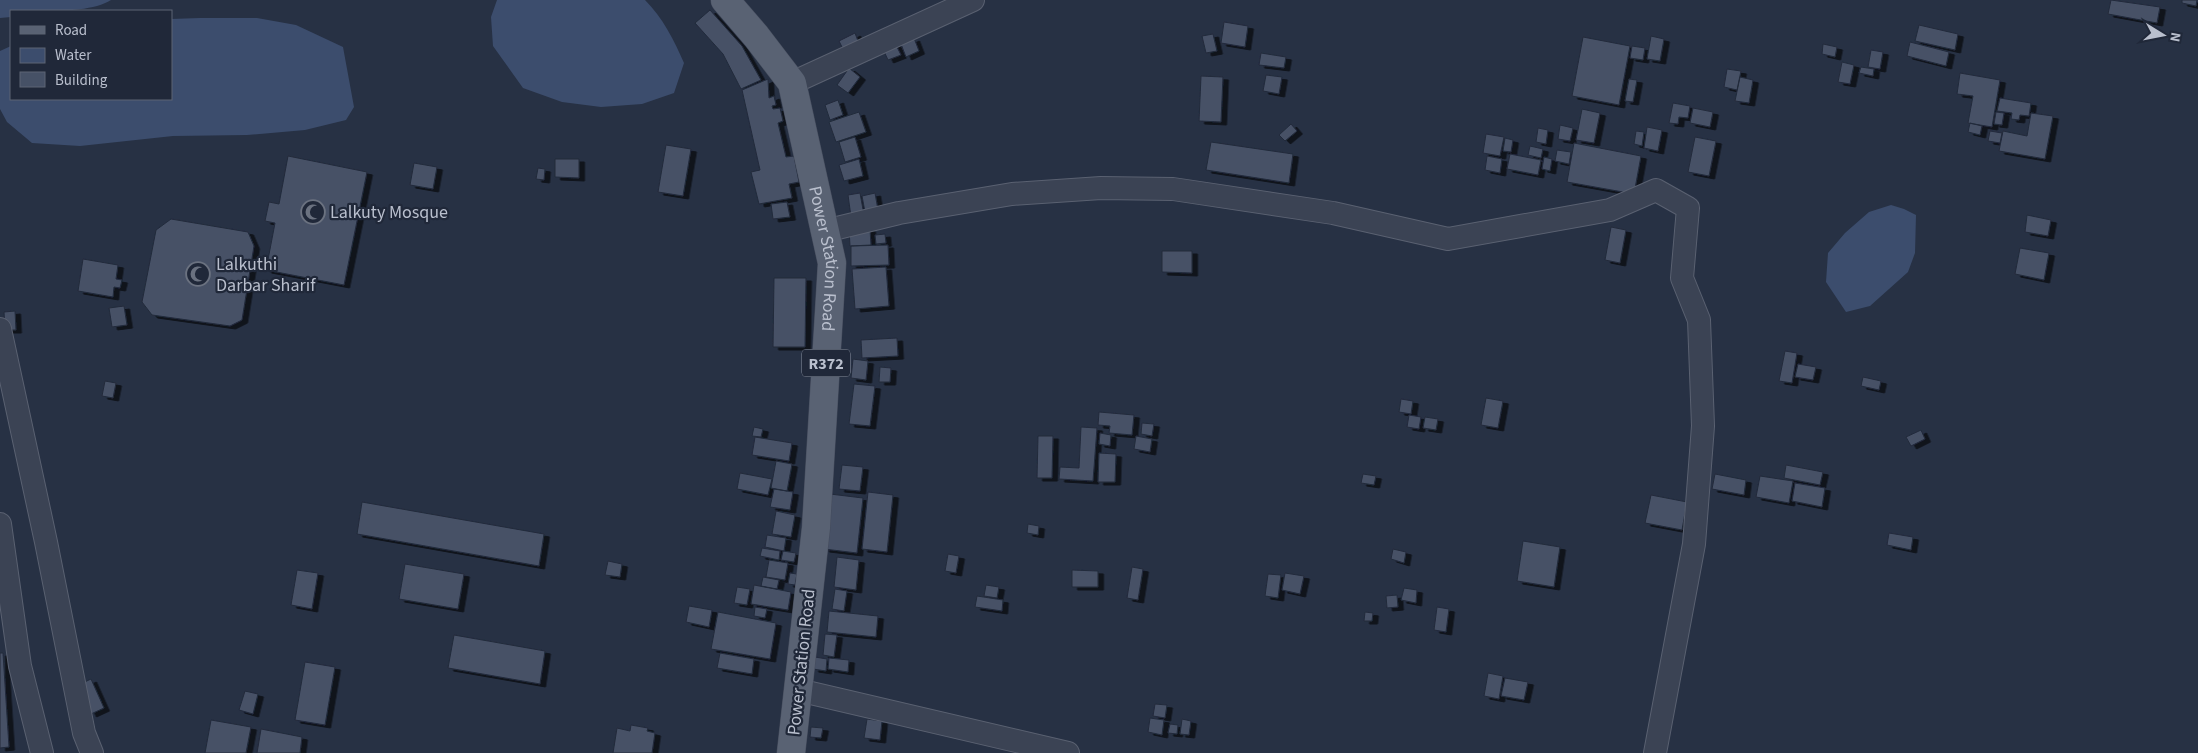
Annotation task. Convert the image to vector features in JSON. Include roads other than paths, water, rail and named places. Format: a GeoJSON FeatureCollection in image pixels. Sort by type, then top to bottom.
{"type":"FeatureCollection","features":[{"type":"Feature","properties":{"kind":"main road","name":"Power Station Road"},"geometry":{"type":"LineString","coordinates":[[725,0],[756,36],[792,83],[832,263],[816,528],[791,753]]}},
{"type":"Feature","properties":{"kind":"street"},"geometry":{"type":"LineString","coordinates":[[792,83],[973,0]]}},
{"type":"Feature","properties":{"kind":"street"},"geometry":{"type":"LineString","coordinates":[[825,231],[899,213],[1012,194],[1101,188],[1173,189],[1333,213],[1448,239],[1610,210],[1656,190],[1688,208],[1682,278],[1700,320],[1704,426],[1694,544],[1655,753]]}},
{"type":"Feature","properties":{"kind":"street"},"geometry":{"type":"LineString","coordinates":[[0,329],[46,542],[84,733],[92,753]]}},
{"type":"Feature","properties":{"kind":"street"},"geometry":{"type":"LineString","coordinates":[[0,524],[20,666],[42,753]]}},
{"type":"Feature","properties":{"kind":"street"},"geometry":{"type":"LineString","coordinates":[[798,690],[1068,753]]}},
{"type":"Feature","properties":{"kind":"water"},"geometry":{"type":"Polygon","coordinates":[[[0,0],[111,0],[90,8],[77,10],[10,10],[10,17],[0,18],[0,0]]]}},
{"type":"Feature","properties":{"kind":"water"},"geometry":{"type":"Polygon","coordinates":[[[497,0],[645,0],[668,30],[684,63],[674,93],[642,104],[601,107],[562,102],[523,88],[493,46],[491,17],[497,0]]]}},
{"type":"Feature","properties":{"kind":"water"},"geometry":{"type":"Polygon","coordinates":[[[257,18],[296,25],[343,47],[354,107],[346,120],[305,130],[247,135],[173,136],[80,146],[32,143],[7,122],[0,109],[0,51],[10,46],[10,100],[172,100],[172,19],[257,18]]]}},
{"type":"Feature","properties":{"kind":"water"},"geometry":{"type":"Polygon","coordinates":[[[1891,205],[1916,215],[1915,253],[1908,272],[1870,306],[1846,312],[1826,282],[1828,253],[1845,233],[1869,212],[1891,205]]]}},
{"type":"Feature","properties":{"kind":"place","name":"Lalkuty Mosque"},"geometry":{"type":"Point","coordinates":[313,212]}},
{"type":"Feature","properties":{"kind":"place","name":"Lalkuthi Darbar Sharif"},"geometry":{"type":"Point","coordinates":[198,274]}}]}
